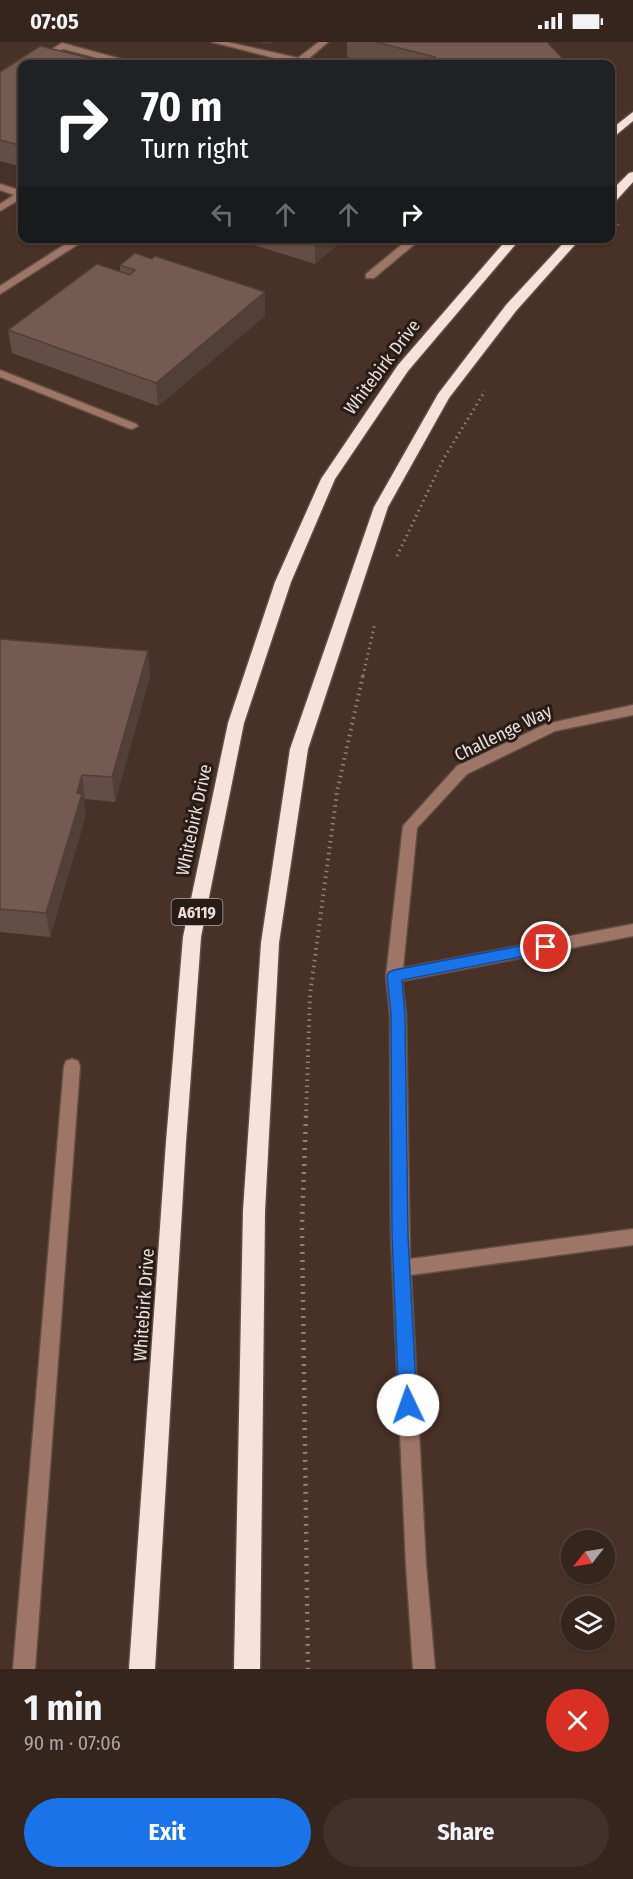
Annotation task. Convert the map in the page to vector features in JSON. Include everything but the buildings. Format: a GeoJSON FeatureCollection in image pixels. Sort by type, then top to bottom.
{"type":"FeatureCollection","features":[{"type":"Feature","properties":{"kind":"highway"},"geometry":{"type":"LineString","coordinates":[[615,132],[633,115]]}},
{"type":"Feature","properties":{"kind":"highway"},"geometry":{"type":"LineString","coordinates":[[615,194],[633,174]]}},
{"type":"Feature","properties":{"kind":"highway","name":"Whitebirk Drive"},"geometry":{"type":"LineString","coordinates":[[142,1669],[176,1142],[192,937],[236,723],[283,582],[328,479],[403,368],[511,243]]}},
{"type":"Feature","properties":{"kind":"highway"},"geometry":{"type":"LineString","coordinates":[[247,1669],[254,1211],[270,943],[299,749],[381,507],[443,397],[511,308],[570,243]]}},
{"type":"Feature","properties":{"kind":"street"},"geometry":{"type":"LineString","coordinates":[[216,42],[291,60]]}},
{"type":"Feature","properties":{"kind":"street"},"geometry":{"type":"LineString","coordinates":[[302,60],[324,42]]}},
{"type":"Feature","properties":{"kind":"street"},"geometry":{"type":"LineString","coordinates":[[39,60],[62,46],[114,60]]}},
{"type":"Feature","properties":{"kind":"street"},"geometry":{"type":"LineString","coordinates":[[0,187],[18,193]]}},
{"type":"Feature","properties":{"kind":"street"},"geometry":{"type":"LineString","coordinates":[[0,208],[18,196]]}},
{"type":"Feature","properties":{"kind":"street"},"geometry":{"type":"LineString","coordinates":[[0,291],[74,243]]}},
{"type":"Feature","properties":{"kind":"street"},"geometry":{"type":"LineString","coordinates":[[370,276],[411,243]]}},
{"type":"Feature","properties":{"kind":"street"},"geometry":{"type":"LineString","coordinates":[[0,373],[132,426]]}},
{"type":"Feature","properties":{"kind":"street","name":"Challenge Way"},"geometry":{"type":"LineString","coordinates":[[424,1669],[416,1565],[402,1268],[398,1015],[394,976],[410,826],[462,770],[551,727],[633,710]]}},
{"type":"Feature","properties":{"kind":"street"},"geometry":{"type":"LineString","coordinates":[[394,976],[633,930]]}},
{"type":"Feature","properties":{"kind":"street"},"geometry":{"type":"LineString","coordinates":[[24,1669],[72,1066]]}},
{"type":"Feature","properties":{"kind":"street"},"geometry":{"type":"LineString","coordinates":[[402,1268],[633,1237]]}},
{"type":"Feature","properties":{"kind":"path"},"geometry":{"type":"LineString","coordinates":[[394,563],[444,458],[491,384]]}},
{"type":"Feature","properties":{"kind":"path"},"geometry":{"type":"LineString","coordinates":[[308,1669],[302,1224],[310,995],[337,792],[377,618]]}},
{"type":"Feature","properties":{"kind":"route"},"geometry":{"type":"LineString","coordinates":[[408,1405],[400,1235],[398,1015],[394,976],[546,947]]}}]}
